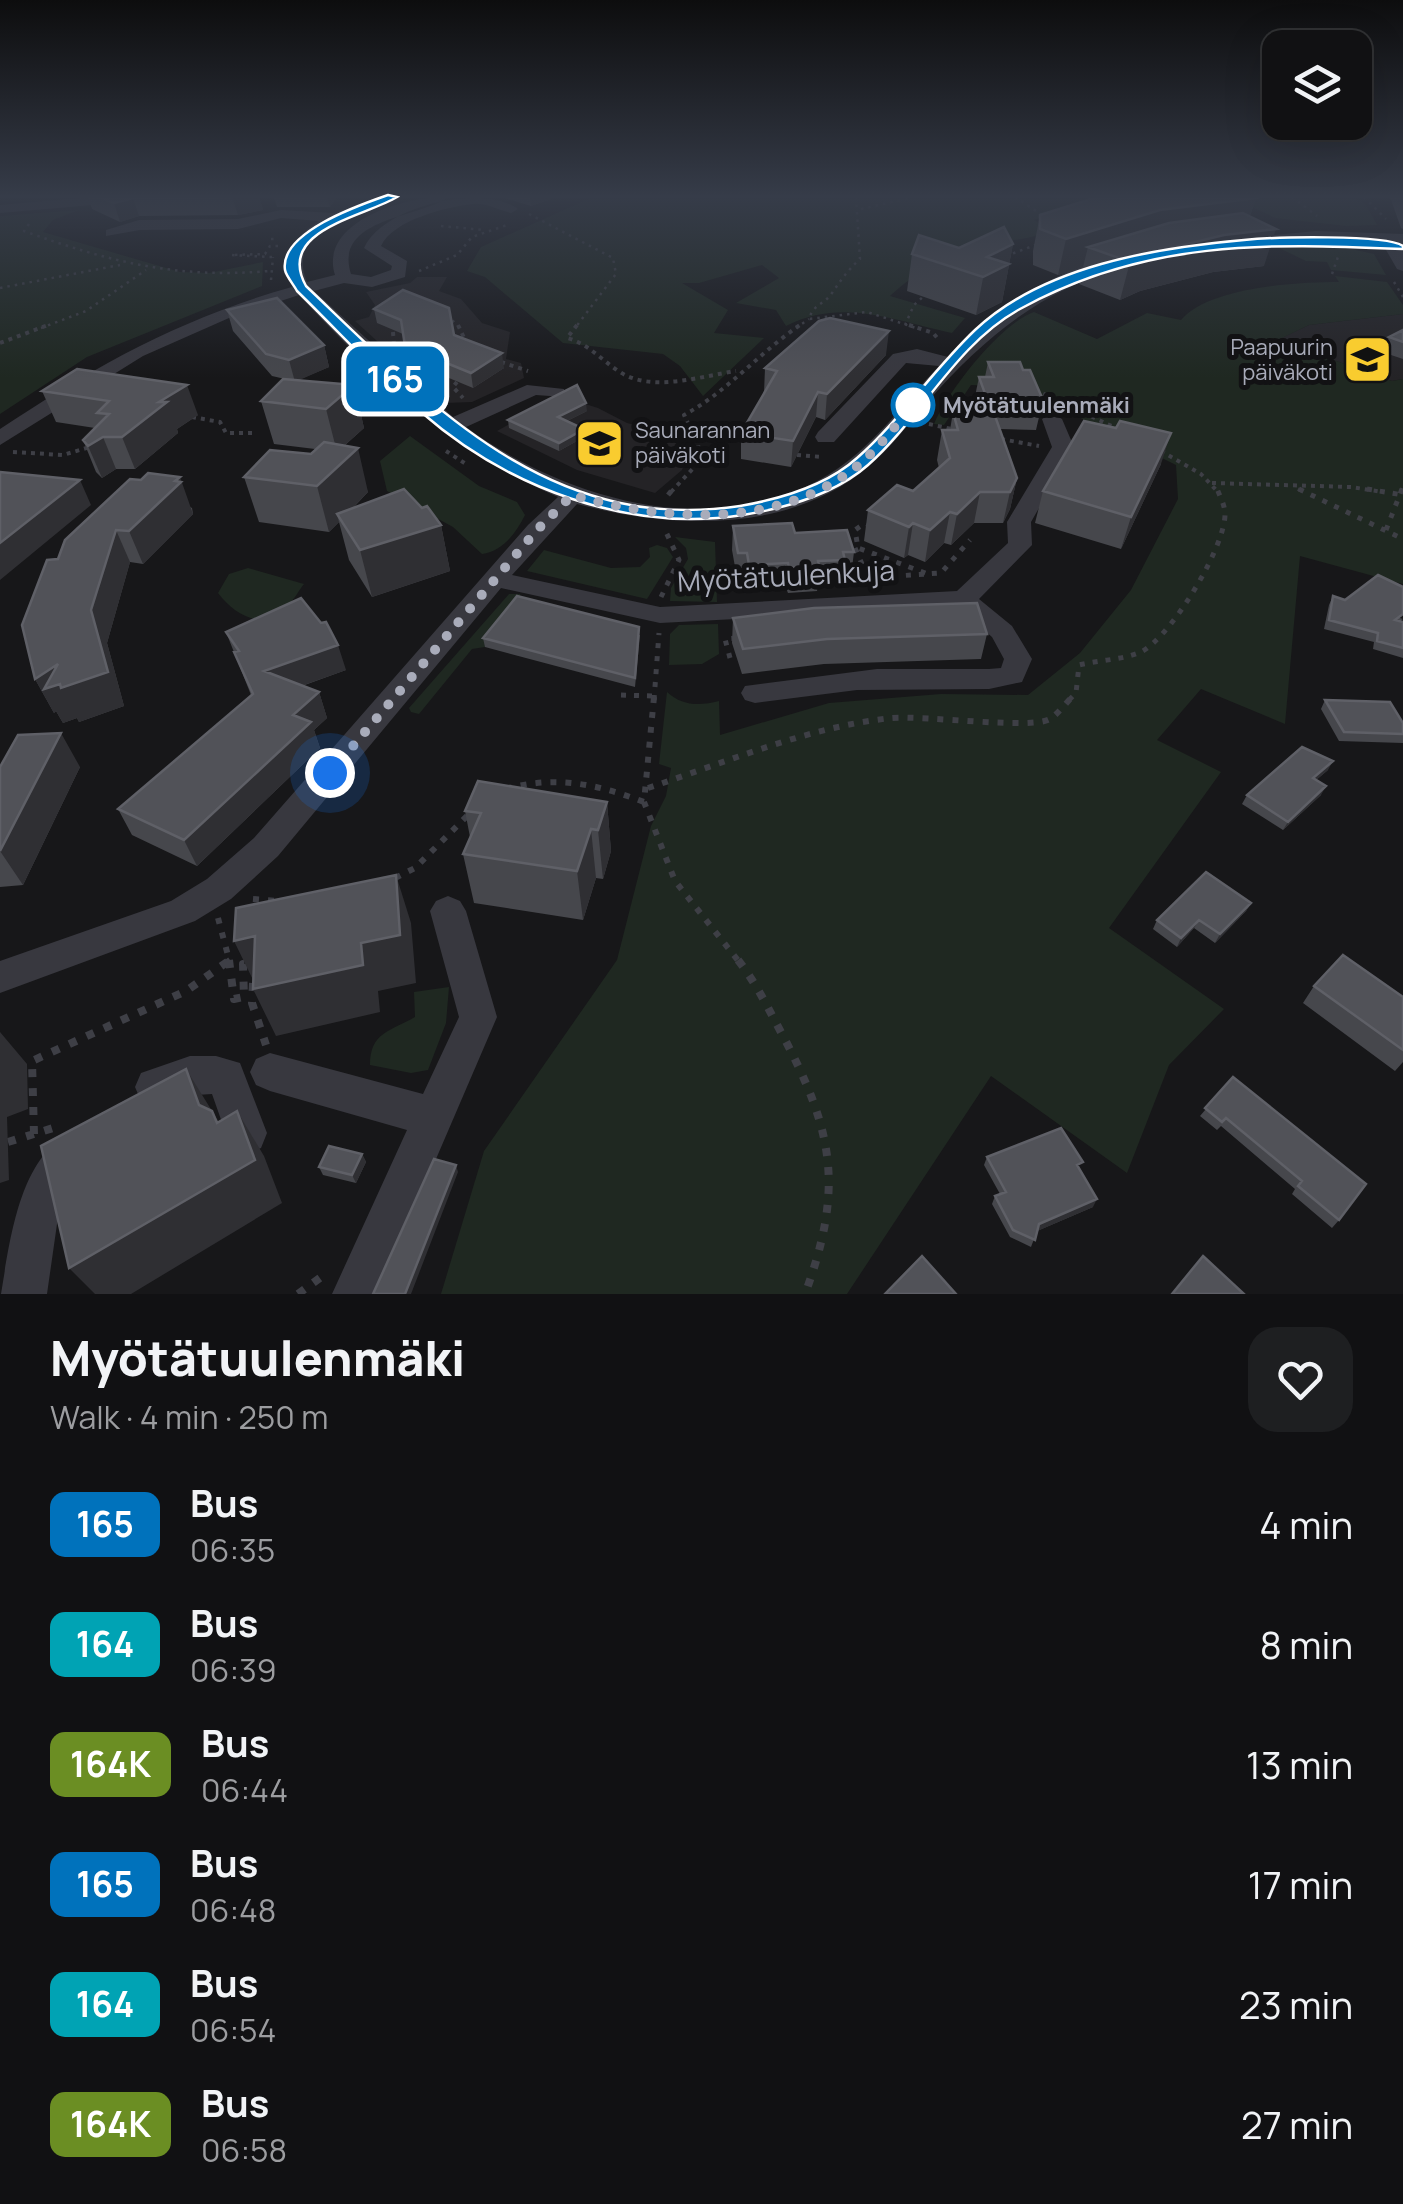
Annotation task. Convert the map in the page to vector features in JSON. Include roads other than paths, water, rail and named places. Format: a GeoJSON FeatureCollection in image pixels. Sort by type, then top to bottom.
{"type":"FeatureCollection","features":[{"type":"Feature","properties":{"kind":"street"},"geometry":{"type":"LineString","coordinates":[[293,257],[291,270],[301,288],[448,427],[509,467],[572,495],[630,510],[671,514],[722,513],[777,505],[836,480],[863,462],[946,355],[1037,294],[1070,278],[1142,258]]}},
{"type":"Feature","properties":{"kind":"street"},"geometry":{"type":"LineString","coordinates":[[336,257],[344,278]]}},
{"type":"Feature","properties":{"kind":"street"},"geometry":{"type":"LineString","coordinates":[[0,439],[136,353],[272,296],[344,278],[372,282],[399,273],[401,264],[389,257]]}},
{"type":"Feature","properties":{"kind":"street"},"geometry":{"type":"LineString","coordinates":[[826,437],[900,358],[946,355]]}},
{"type":"Feature","properties":{"kind":"street"},"geometry":{"type":"LineString","coordinates":[[448,427],[534,389],[557,393]]}},
{"type":"Feature","properties":{"kind":"street"},"geometry":{"type":"LineString","coordinates":[[755,693],[844,679],[927,677],[987,682],[1012,676],[1018,659],[1002,632],[964,599],[1020,545],[1019,522],[1063,447],[1052,419]]}},
{"type":"Feature","properties":{"kind":"street"},"geometry":{"type":"LineString","coordinates":[[0,977],[183,912],[219,889],[266,847],[572,495]]}},
{"type":"Feature","properties":{"kind":"street","name":"Myötätuulenkuja"},"geometry":{"type":"LineString","coordinates":[[496,579],[660,615],[964,599]]}},
{"type":"Feature","properties":{"kind":"street"},"geometry":{"type":"LineString","coordinates":[[355,1294],[478,1017],[448,911]]}},
{"type":"Feature","properties":{"kind":"street"},"geometry":{"type":"LineString","coordinates":[[270,1072],[434,1118]]}},
{"type":"Feature","properties":{"kind":"street"},"geometry":{"type":"LineString","coordinates":[[126,1103],[174,1077],[202,1073],[226,1077],[246,1133]]}},
{"type":"Feature","properties":{"kind":"street"},"geometry":{"type":"LineString","coordinates":[[24,1294],[36,1211],[90,1129]]}},
{"type":"Feature","properties":{"kind":"place","name":"Paapuurin päiväkoti"},"geometry":{"type":"Point","coordinates":[1368,360]}},
{"type":"Feature","properties":{"kind":"place","name":"Myötätuulenmäki"},"geometry":{"type":"Point","coordinates":[913,405]}},
{"type":"Feature","properties":{"kind":"place","name":"Saunarannan päiväkoti"},"geometry":{"type":"Point","coordinates":[600,443]}}]}
